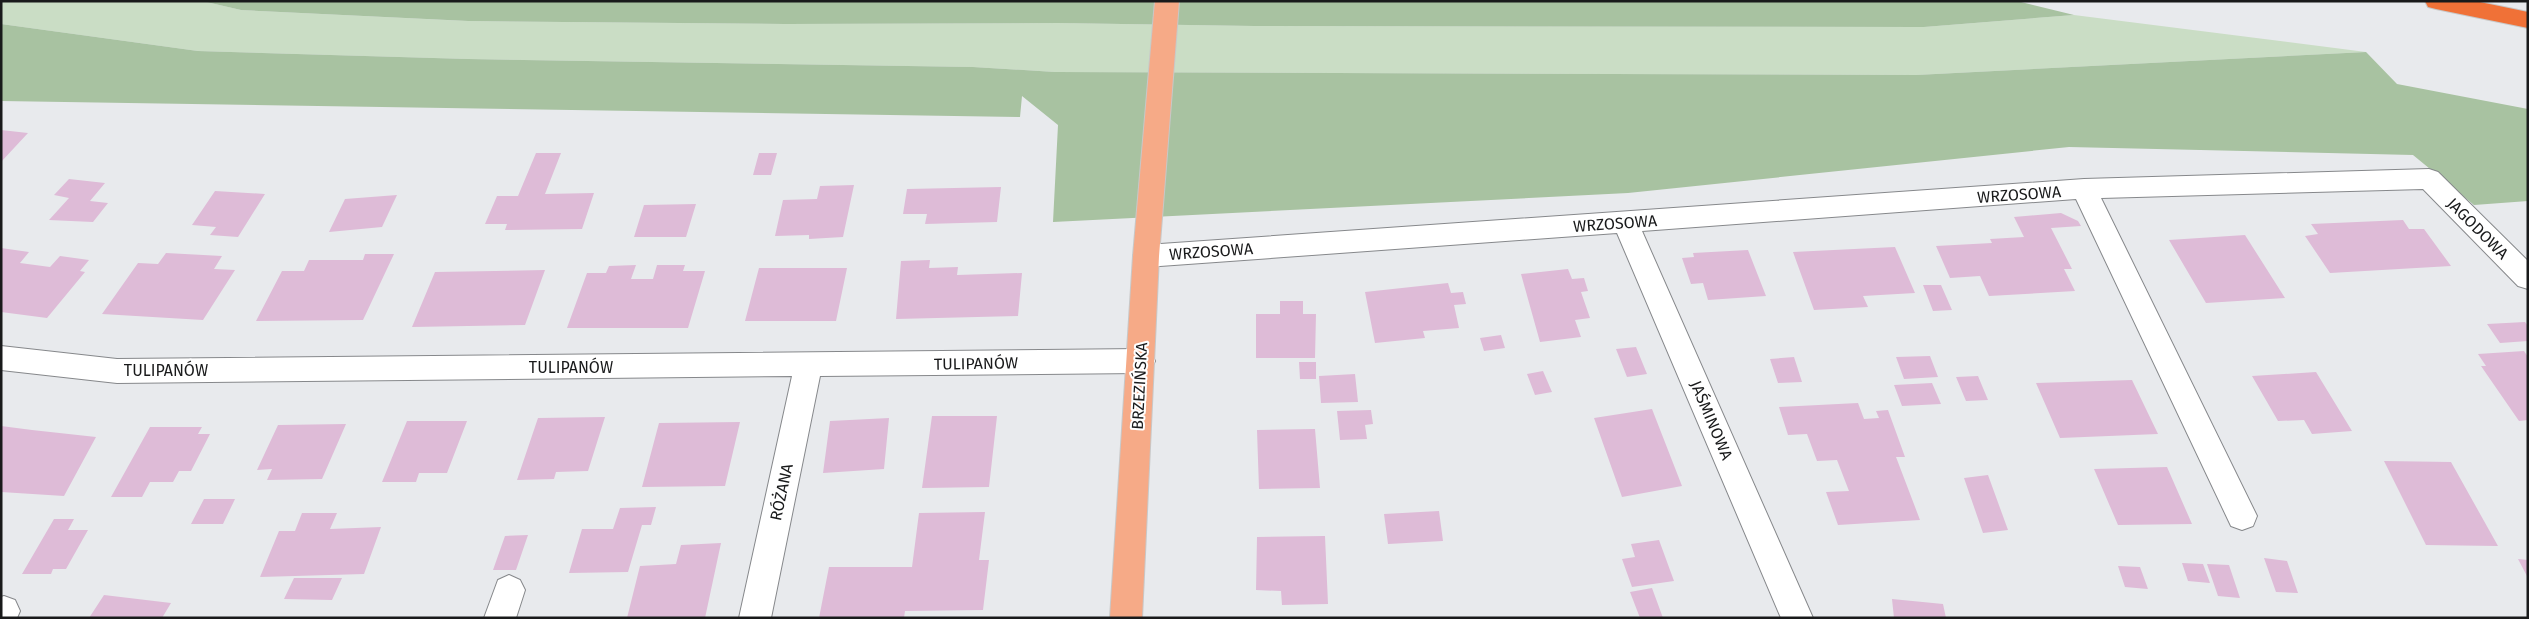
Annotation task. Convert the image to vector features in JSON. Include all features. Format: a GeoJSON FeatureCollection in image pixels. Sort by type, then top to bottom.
{"type":"FeatureCollection","features":[{"type":"Feature","properties":{"kind":"highway"},"geometry":{"type":"LineString","coordinates":[[2436,1],[2528,20]]}},
{"type":"Feature","properties":{"kind":"main road","name":"BRZEZIŃSKA"},"geometry":{"type":"LineString","coordinates":[[1126,618],[1153,153],[1154,104],[1151,1]]}},
{"type":"Feature","properties":{"kind":"main road","name":"BRZEZIŃSKA"},"geometry":{"type":"LineString","coordinates":[[1154,104],[1167,1]]}},
{"type":"Feature","properties":{"kind":"street","name":"WRZOSOWA"},"geometry":{"type":"LineString","coordinates":[[1146,256],[2084,189],[2428,179]]}},
{"type":"Feature","properties":{"kind":"street","name":"JAGODOWA"},"geometry":{"type":"LineString","coordinates":[[2428,179],[2528,278]]}},
{"type":"Feature","properties":{"kind":"street","name":"WRZOSOWA"},"geometry":{"type":"LineString","coordinates":[[2084,189],[2242,516]]}},
{"type":"Feature","properties":{"kind":"street","name":"JAŚMINOWA"},"geometry":{"type":"LineString","coordinates":[[1626,223],[1797,618]]}},
{"type":"Feature","properties":{"kind":"street","name":"TULIPANÓW"},"geometry":{"type":"LineString","coordinates":[[1,358],[117,371],[808,366],[1141,361]]}},
{"type":"Feature","properties":{"kind":"street","name":"RÓŻANA"},"geometry":{"type":"LineString","coordinates":[[755,618],[808,366]]}},
{"type":"Feature","properties":{"kind":"green space"},"geometry":{"type":"Polygon","coordinates":[[[1,1],[202,1],[241,10],[467,21],[785,24],[1057,23],[1254,26],[1924,27],[2074,15],[2366,52],[1916,75],[1055,72],[973,67],[468,59],[198,51],[1,24],[1,1]]]}},
{"type":"Feature","properties":{"kind":"green space"},"geometry":{"type":"Polygon","coordinates":[[[202,1],[2017,1],[2074,15],[1924,27],[1254,26],[1057,23],[785,24],[468,21],[241,10],[202,1]]]}},
{"type":"Feature","properties":{"kind":"green space"},"geometry":{"type":"Polygon","coordinates":[[[1,24],[198,51],[468,59],[973,67],[1055,72],[1916,75],[2366,52],[2397,84],[2528,109],[2528,201],[2474,205],[2413,155],[2069,147],[1628,193],[1053,222],[1058,125],[1022,96],[1020,117],[1,101],[1,24]]]}},
{"type":"Feature","properties":{"kind":"building"},"geometry":{"type":"Polygon","coordinates":[[[1,130],[28,133],[1,162],[1,130]]]}},
{"type":"Feature","properties":{"kind":"building"},"geometry":{"type":"Polygon","coordinates":[[[536,153],[561,153],[545,194],[594,193],[582,229],[505,230],[507,224],[485,224],[497,196],[518,196],[536,153]]]}},
{"type":"Feature","properties":{"kind":"building"},"geometry":{"type":"Polygon","coordinates":[[[759,153],[777,153],[771,175],[753,175],[759,153]]]}},
{"type":"Feature","properties":{"kind":"building"},"geometry":{"type":"Polygon","coordinates":[[[69,179],[105,183],[90,201],[108,203],[93,222],[49,220],[69,198],[54,195],[69,179]]]}},
{"type":"Feature","properties":{"kind":"building"},"geometry":{"type":"Polygon","coordinates":[[[854,185],[843,237],[809,239],[809,235],[775,236],[783,200],[817,199],[820,186],[854,185]]]}},
{"type":"Feature","properties":{"kind":"building"},"geometry":{"type":"Polygon","coordinates":[[[1001,187],[997,222],[925,224],[927,214],[903,214],[907,189],[1001,187]]]}},
{"type":"Feature","properties":{"kind":"building"},"geometry":{"type":"Polygon","coordinates":[[[215,191],[265,194],[238,237],[210,235],[216,227],[192,225],[215,191]]]}},
{"type":"Feature","properties":{"kind":"building"},"geometry":{"type":"Polygon","coordinates":[[[397,195],[382,227],[329,232],[345,199],[397,195]]]}},
{"type":"Feature","properties":{"kind":"building"},"geometry":{"type":"Polygon","coordinates":[[[696,204],[686,237],[634,237],[644,205],[696,204]]]}},
{"type":"Feature","properties":{"kind":"building"},"geometry":{"type":"Polygon","coordinates":[[[2061,213],[2078,221],[2081,226],[2051,228],[2072,269],[2064,269],[2075,291],[1989,296],[1980,276],[1950,278],[1936,246],[1992,243],[1990,239],[2024,237],[2014,217],[2061,213]]]}},
{"type":"Feature","properties":{"kind":"building"},"geometry":{"type":"Polygon","coordinates":[[[2403,220],[2409,229],[2424,229],[2451,266],[2330,273],[2305,236],[2318,234],[2311,224],[2403,220]]]}},
{"type":"Feature","properties":{"kind":"building"},"geometry":{"type":"Polygon","coordinates":[[[2245,235],[2285,298],[2206,303],[2169,240],[2245,235]]]}},
{"type":"Feature","properties":{"kind":"building"},"geometry":{"type":"Polygon","coordinates":[[[1895,247],[1915,293],[1863,296],[1868,307],[1814,310],[1793,252],[1895,247]]]}},
{"type":"Feature","properties":{"kind":"building"},"geometry":{"type":"Polygon","coordinates":[[[1,248],[29,252],[20,263],[50,267],[60,256],[89,260],[80,271],[85,272],[47,318],[1,312],[1,248]]]}},
{"type":"Feature","properties":{"kind":"building"},"geometry":{"type":"Polygon","coordinates":[[[1748,250],[1766,296],[1708,300],[1703,283],[1691,284],[1682,258],[1694,257],[1693,253],[1748,250]]]}},
{"type":"Feature","properties":{"kind":"building"},"geometry":{"type":"Polygon","coordinates":[[[166,253],[222,256],[214,269],[235,270],[203,320],[102,314],[138,263],[158,264],[166,253]]]}},
{"type":"Feature","properties":{"kind":"building"},"geometry":{"type":"Polygon","coordinates":[[[365,254],[394,254],[363,320],[256,321],[282,271],[304,271],[309,260],[363,260],[365,254]]]}},
{"type":"Feature","properties":{"kind":"building"},"geometry":{"type":"Polygon","coordinates":[[[930,260],[929,268],[958,267],[957,275],[1022,273],[1018,316],[896,319],[901,261],[930,260]]]}},
{"type":"Feature","properties":{"kind":"building"},"geometry":{"type":"Polygon","coordinates":[[[636,265],[631,279],[653,279],[657,265],[685,265],[683,271],[705,271],[688,328],[567,328],[587,273],[606,273],[609,266],[636,265]]]}},
{"type":"Feature","properties":{"kind":"building"},"geometry":{"type":"Polygon","coordinates":[[[759,268],[847,268],[836,321],[745,321],[759,268]]]}},
{"type":"Feature","properties":{"kind":"building"},"geometry":{"type":"Polygon","coordinates":[[[1568,269],[1572,279],[1584,278],[1588,291],[1581,292],[1590,318],[1575,320],[1581,337],[1540,342],[1521,274],[1568,269]]]}},
{"type":"Feature","properties":{"kind":"building"},"geometry":{"type":"Polygon","coordinates":[[[545,270],[525,325],[412,327],[435,272],[545,270]]]}},
{"type":"Feature","properties":{"kind":"building"},"geometry":{"type":"Polygon","coordinates":[[[1448,283],[1451,293],[1463,292],[1466,304],[1454,305],[1459,328],[1423,331],[1425,338],[1375,343],[1365,292],[1448,283]]]}},
{"type":"Feature","properties":{"kind":"building"},"geometry":{"type":"Polygon","coordinates":[[[1923,285],[1941,285],[1952,310],[1933,311],[1923,285]]]}},
{"type":"Feature","properties":{"kind":"building"},"geometry":{"type":"Polygon","coordinates":[[[1280,301],[1303,301],[1303,314],[1316,314],[1315,358],[1256,358],[1256,314],[1280,314],[1280,301]]]}},
{"type":"Feature","properties":{"kind":"building"},"geometry":{"type":"Polygon","coordinates":[[[2525,322],[2528,326],[2528,341],[2500,343],[2487,324],[2525,322]]]}},
{"type":"Feature","properties":{"kind":"building"},"geometry":{"type":"Polygon","coordinates":[[[1501,335],[1505,348],[1484,351],[1480,338],[1501,335]]]}},
{"type":"Feature","properties":{"kind":"building"},"geometry":{"type":"Polygon","coordinates":[[[1636,347],[1647,374],[1627,377],[1616,349],[1636,347]]]}},
{"type":"Feature","properties":{"kind":"building"},"geometry":{"type":"Polygon","coordinates":[[[2524,351],[2528,357],[2528,420],[2519,421],[2481,366],[2486,366],[2478,354],[2524,351]]]}},
{"type":"Feature","properties":{"kind":"building"},"geometry":{"type":"Polygon","coordinates":[[[1930,356],[1938,377],[1904,379],[1896,357],[1930,356]]]}},
{"type":"Feature","properties":{"kind":"building"},"geometry":{"type":"Polygon","coordinates":[[[1794,357],[1802,382],[1778,383],[1770,359],[1794,357]]]}},
{"type":"Feature","properties":{"kind":"building"},"geometry":{"type":"Polygon","coordinates":[[[1299,362],[1316,362],[1316,379],[1300,379],[1299,362]]]}},
{"type":"Feature","properties":{"kind":"building"},"geometry":{"type":"Polygon","coordinates":[[[1543,371],[1552,392],[1535,395],[1527,374],[1543,371]]]}},
{"type":"Feature","properties":{"kind":"building"},"geometry":{"type":"Polygon","coordinates":[[[2316,372],[2352,431],[2312,434],[2304,420],[2278,421],[2252,376],[2316,372]]]}},
{"type":"Feature","properties":{"kind":"building"},"geometry":{"type":"Polygon","coordinates":[[[1355,374],[1358,402],[1321,403],[1319,376],[1355,374]]]}},
{"type":"Feature","properties":{"kind":"building"},"geometry":{"type":"Polygon","coordinates":[[[1978,376],[1988,400],[1966,401],[1956,377],[1978,376]]]}},
{"type":"Feature","properties":{"kind":"building"},"geometry":{"type":"Polygon","coordinates":[[[2132,380],[2158,434],[2060,438],[2036,383],[2132,380]]]}},
{"type":"Feature","properties":{"kind":"building"},"geometry":{"type":"Polygon","coordinates":[[[1932,383],[1941,404],[1902,406],[1894,385],[1932,383]]]}},
{"type":"Feature","properties":{"kind":"building"},"geometry":{"type":"Polygon","coordinates":[[[1858,403],[1864,419],[1879,418],[1876,411],[1888,410],[1905,457],[1896,457],[1920,520],[1838,525],[1826,492],[1849,491],[1837,460],[1817,461],[1807,434],[1788,435],[1779,407],[1858,403]]]}},
{"type":"Feature","properties":{"kind":"building"},"geometry":{"type":"Polygon","coordinates":[[[1652,409],[1682,486],[1622,497],[1594,418],[1652,409]]]}},
{"type":"Feature","properties":{"kind":"building"},"geometry":{"type":"Polygon","coordinates":[[[1371,410],[1373,424],[1365,425],[1367,439],[1340,440],[1337,411],[1371,410]]]}},
{"type":"Feature","properties":{"kind":"building"},"geometry":{"type":"Polygon","coordinates":[[[932,416],[997,416],[989,487],[922,488],[932,416]]]}},
{"type":"Feature","properties":{"kind":"building"},"geometry":{"type":"Polygon","coordinates":[[[605,417],[588,471],[556,472],[554,479],[517,480],[538,418],[605,417]]]}},
{"type":"Feature","properties":{"kind":"building"},"geometry":{"type":"Polygon","coordinates":[[[889,418],[884,469],[823,473],[830,421],[889,418]]]}},
{"type":"Feature","properties":{"kind":"building"},"geometry":{"type":"Polygon","coordinates":[[[407,421],[467,421],[447,473],[419,473],[416,482],[382,482],[407,421]]]}},
{"type":"Feature","properties":{"kind":"building"},"geometry":{"type":"Polygon","coordinates":[[[740,422],[725,486],[642,487],[659,423],[740,422]]]}},
{"type":"Feature","properties":{"kind":"building"},"geometry":{"type":"Polygon","coordinates":[[[346,424],[322,479],[267,480],[272,469],[257,470],[278,425],[346,424]]]}},
{"type":"Feature","properties":{"kind":"building"},"geometry":{"type":"Polygon","coordinates":[[[1,426],[96,437],[64,496],[1,492],[1,426]]]}},
{"type":"Feature","properties":{"kind":"building"},"geometry":{"type":"Polygon","coordinates":[[[150,427],[202,427],[198,434],[210,434],[191,471],[179,471],[173,482],[150,482],[142,497],[111,497],[150,427]]]}},
{"type":"Feature","properties":{"kind":"building"},"geometry":{"type":"Polygon","coordinates":[[[1315,429],[1320,488],[1259,489],[1257,430],[1315,429]]]}},
{"type":"Feature","properties":{"kind":"building"},"geometry":{"type":"Polygon","coordinates":[[[2384,461],[2451,462],[2498,546],[2426,545],[2384,461]]]}},
{"type":"Feature","properties":{"kind":"building"},"geometry":{"type":"Polygon","coordinates":[[[2167,467],[2192,524],[2118,525],[2094,469],[2167,467]]]}},
{"type":"Feature","properties":{"kind":"building"},"geometry":{"type":"Polygon","coordinates":[[[1988,475],[2008,530],[1983,533],[1964,478],[1988,475]]]}},
{"type":"Feature","properties":{"kind":"building"},"geometry":{"type":"Polygon","coordinates":[[[204,499],[235,499],[223,524],[191,524],[204,499]]]}},
{"type":"Feature","properties":{"kind":"building"},"geometry":{"type":"Polygon","coordinates":[[[656,507],[651,525],[642,525],[628,572],[569,573],[582,529],[613,529],[620,508],[656,507]]]}},
{"type":"Feature","properties":{"kind":"building"},"geometry":{"type":"Polygon","coordinates":[[[1439,511],[1443,541],[1388,544],[1384,514],[1439,511]]]}},
{"type":"Feature","properties":{"kind":"building"},"geometry":{"type":"Polygon","coordinates":[[[985,512],[979,560],[989,560],[983,610],[905,611],[904,618],[819,618],[829,567],[912,567],[919,513],[985,512]]]}},
{"type":"Feature","properties":{"kind":"building"},"geometry":{"type":"Polygon","coordinates":[[[302,513],[337,513],[330,529],[381,527],[364,574],[260,577],[279,531],[295,531],[302,513]]]}},
{"type":"Feature","properties":{"kind":"building"},"geometry":{"type":"Polygon","coordinates":[[[54,519],[74,519],[68,530],[88,530],[66,569],[53,569],[51,574],[22,574],[54,519]]]}},
{"type":"Feature","properties":{"kind":"building"},"geometry":{"type":"Polygon","coordinates":[[[528,535],[516,570],[493,570],[505,536],[528,535]]]}},
{"type":"Feature","properties":{"kind":"building"},"geometry":{"type":"Polygon","coordinates":[[[1325,536],[1328,604],[1282,605],[1281,591],[1256,590],[1257,537],[1325,536]]]}},
{"type":"Feature","properties":{"kind":"building"},"geometry":{"type":"Polygon","coordinates":[[[1659,540],[1674,581],[1632,587],[1622,559],[1635,557],[1631,544],[1659,540]]]}},
{"type":"Feature","properties":{"kind":"building"},"geometry":{"type":"Polygon","coordinates":[[[721,543],[705,618],[627,618],[640,566],[676,564],[681,545],[721,543]]]}},
{"type":"Feature","properties":{"kind":"building"},"geometry":{"type":"Polygon","coordinates":[[[2264,558],[2287,561],[2298,593],[2276,592],[2264,558]]]}},
{"type":"Feature","properties":{"kind":"building"},"geometry":{"type":"Polygon","coordinates":[[[2518,559],[2528,560],[2528,578],[2518,559]]]}},
{"type":"Feature","properties":{"kind":"building"},"geometry":{"type":"Polygon","coordinates":[[[2182,563],[2203,564],[2210,583],[2188,581],[2182,563]]]}},
{"type":"Feature","properties":{"kind":"building"},"geometry":{"type":"Polygon","coordinates":[[[2207,564],[2229,565],[2240,598],[2218,596],[2207,564]]]}},
{"type":"Feature","properties":{"kind":"building"},"geometry":{"type":"Polygon","coordinates":[[[2118,566],[2140,567],[2148,589],[2125,587],[2118,566]]]}},
{"type":"Feature","properties":{"kind":"building"},"geometry":{"type":"Polygon","coordinates":[[[294,578],[342,578],[332,600],[284,599],[294,578]]]}},
{"type":"Feature","properties":{"kind":"building"},"geometry":{"type":"Polygon","coordinates":[[[1652,588],[1663,618],[1640,618],[1630,592],[1652,588]]]}},
{"type":"Feature","properties":{"kind":"building"},"geometry":{"type":"Polygon","coordinates":[[[104,595],[171,603],[162,618],[89,618],[104,595]]]}},
{"type":"Feature","properties":{"kind":"building"},"geometry":{"type":"Polygon","coordinates":[[[1892,599],[1943,604],[1946,618],[1894,618],[1892,599]]]}}]}
